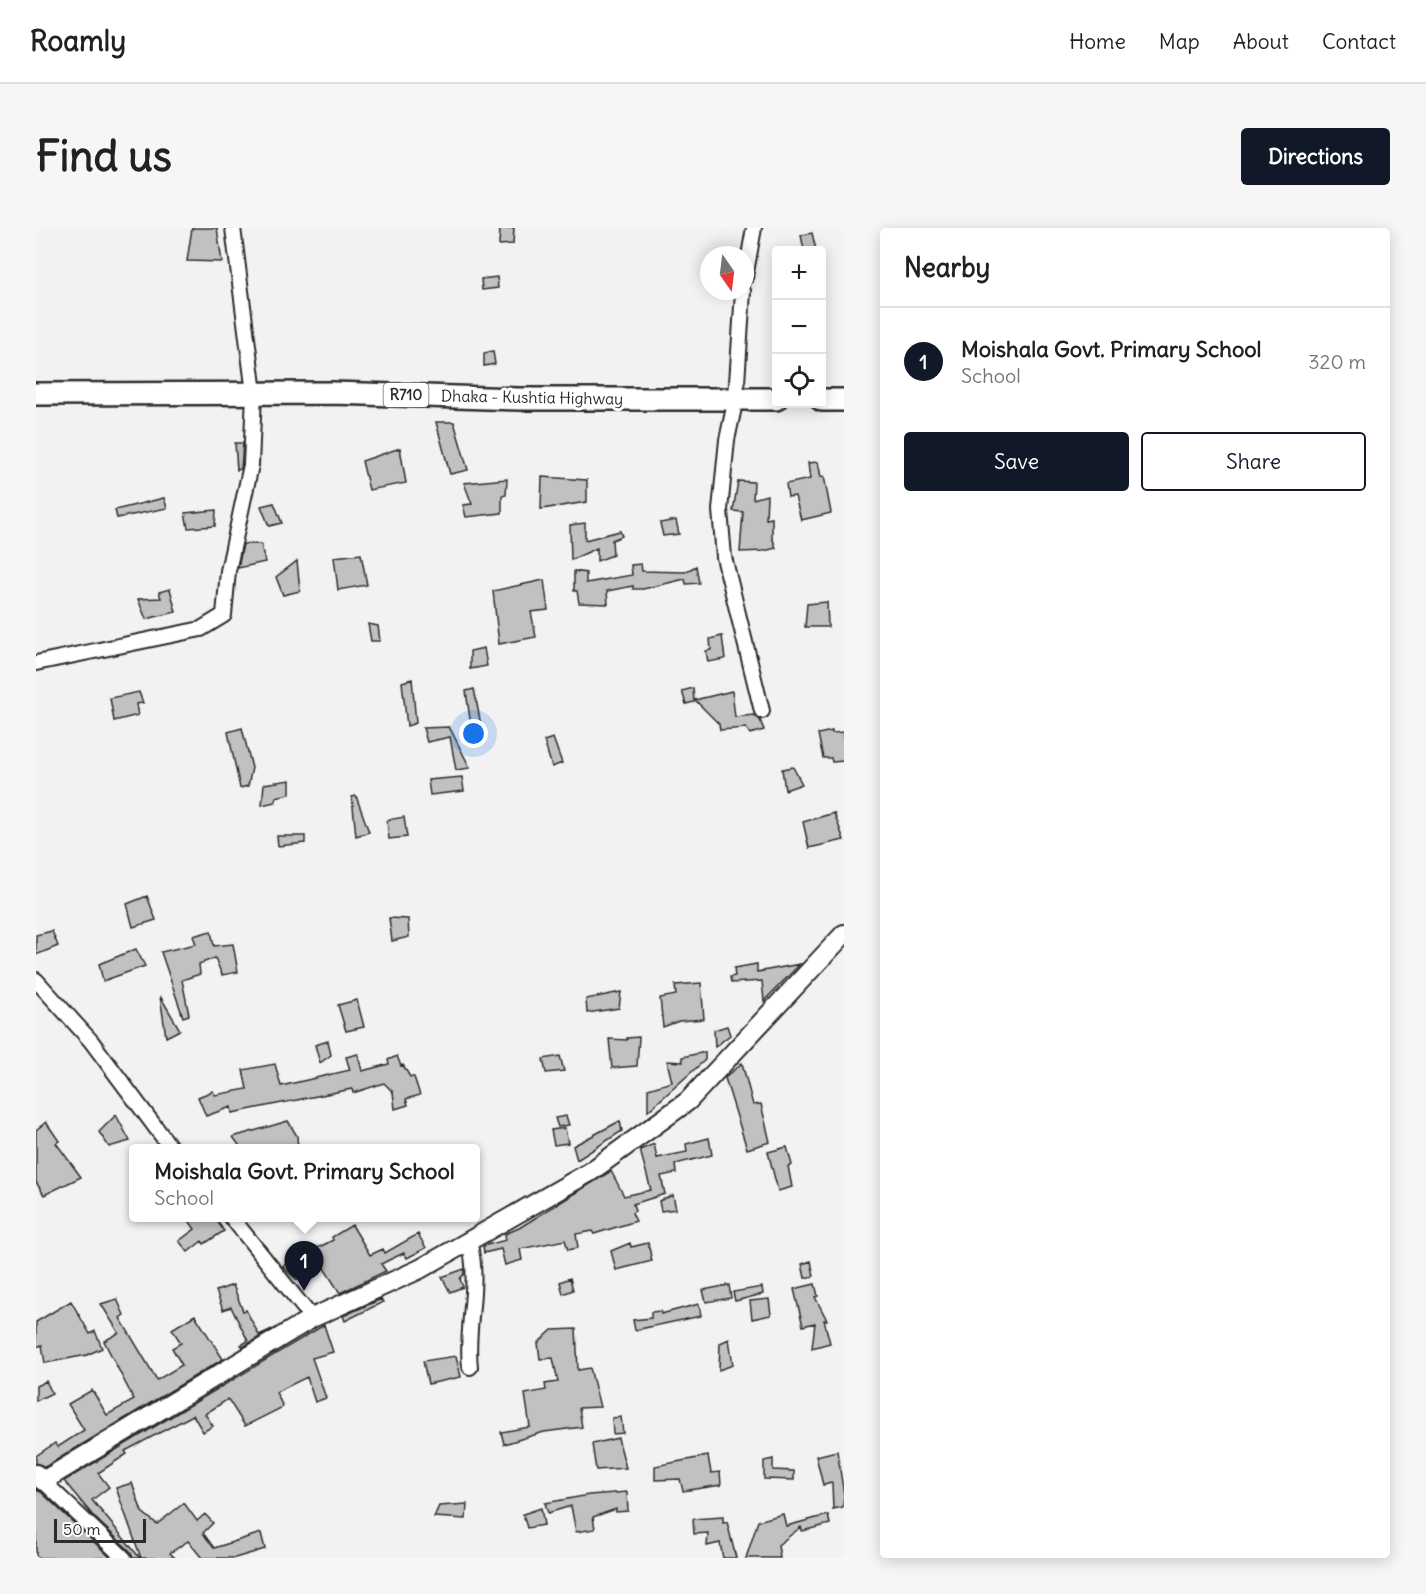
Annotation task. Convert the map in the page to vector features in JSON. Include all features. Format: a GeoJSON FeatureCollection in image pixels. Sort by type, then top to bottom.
{"type":"FeatureCollection","features":[{"type":"Feature","properties":{"kind":"main road","name":"Dhaka - Kushtia Highway"},"geometry":{"type":"LineString","coordinates":[[36,394],[127,396],[254,393],[520,399],[772,399]]}},
{"type":"Feature","properties":{"kind":"main road"},"geometry":{"type":"LineString","coordinates":[[826,400],[844,400]]}},
{"type":"Feature","properties":{"kind":"street"},"geometry":{"type":"LineString","coordinates":[[36,663],[201,629],[224,615],[228,571],[251,465],[254,393],[232,228]]}},
{"type":"Feature","properties":{"kind":"street"},"geometry":{"type":"LineString","coordinates":[[751,246],[754,228]]}},
{"type":"Feature","properties":{"kind":"street"},"geometry":{"type":"LineString","coordinates":[[742,300],[736,398],[721,491],[722,531],[724,557],[739,627],[762,711]]}},
{"type":"Feature","properties":{"kind":"street"},"geometry":{"type":"LineString","coordinates":[[124,1558],[40,1478],[312,1318],[420,1269],[590,1172],[688,1101],[844,934]]}},
{"type":"Feature","properties":{"kind":"street"},"geometry":{"type":"LineString","coordinates":[[36,980],[91,1041],[167,1144]]}},
{"type":"Feature","properties":{"kind":"street"},"geometry":{"type":"LineString","coordinates":[[235,1222],[312,1318]]}},
{"type":"Feature","properties":{"kind":"street"},"geometry":{"type":"LineString","coordinates":[[469,1242],[474,1270],[469,1341],[470,1368]]}},
{"type":"Feature","properties":{"kind":"building"},"geometry":{"type":"Polygon","coordinates":[[[192,228],[217,228],[222,262],[187,261],[192,228]]]}},
{"type":"Feature","properties":{"kind":"building"},"geometry":{"type":"Polygon","coordinates":[[[500,228],[514,228],[513,244],[499,245],[500,228]]]}},
{"type":"Feature","properties":{"kind":"building"},"geometry":{"type":"Polygon","coordinates":[[[812,233],[815,246],[803,246],[801,235],[812,233]]]}},
{"type":"Feature","properties":{"kind":"building"},"geometry":{"type":"Polygon","coordinates":[[[497,277],[498,288],[482,290],[481,279],[497,277]]]}},
{"type":"Feature","properties":{"kind":"building"},"geometry":{"type":"Polygon","coordinates":[[[493,351],[495,364],[484,366],[484,353],[493,351]]]}},
{"type":"Feature","properties":{"kind":"building"},"geometry":{"type":"Polygon","coordinates":[[[436,422],[454,422],[468,470],[450,474],[436,422]]]}},
{"type":"Feature","properties":{"kind":"building"},"geometry":{"type":"Polygon","coordinates":[[[235,443],[243,443],[241,469],[237,470],[235,443]]]}},
{"type":"Feature","properties":{"kind":"building"},"geometry":{"type":"Polygon","coordinates":[[[400,448],[406,483],[369,490],[362,461],[400,448]]]}},
{"type":"Feature","properties":{"kind":"building"},"geometry":{"type":"Polygon","coordinates":[[[818,462],[821,477],[824,476],[831,513],[801,520],[795,496],[788,497],[786,484],[810,479],[808,463],[818,462]]]}},
{"type":"Feature","properties":{"kind":"building"},"geometry":{"type":"Polygon","coordinates":[[[542,477],[587,480],[587,502],[541,509],[542,477]]]}},
{"type":"Feature","properties":{"kind":"building"},"geometry":{"type":"Polygon","coordinates":[[[507,479],[506,495],[502,496],[502,513],[466,517],[463,505],[472,504],[464,483],[507,479]]]}},
{"type":"Feature","properties":{"kind":"building"},"geometry":{"type":"Polygon","coordinates":[[[738,481],[754,482],[753,499],[767,495],[766,519],[772,518],[772,537],[776,548],[740,552],[743,512],[733,511],[738,481]]]}},
{"type":"Feature","properties":{"kind":"building"},"geometry":{"type":"Polygon","coordinates":[[[164,498],[167,508],[117,518],[115,510],[164,498]]]}},
{"type":"Feature","properties":{"kind":"building"},"geometry":{"type":"Polygon","coordinates":[[[274,503],[282,523],[269,526],[261,506],[274,503]]]}},
{"type":"Feature","properties":{"kind":"building"},"geometry":{"type":"Polygon","coordinates":[[[216,510],[215,526],[188,528],[185,513],[216,510]]]}},
{"type":"Feature","properties":{"kind":"building"},"geometry":{"type":"Polygon","coordinates":[[[676,520],[679,534],[663,536],[660,523],[676,520]]]}},
{"type":"Feature","properties":{"kind":"building"},"geometry":{"type":"Polygon","coordinates":[[[585,523],[585,540],[620,531],[622,536],[612,540],[613,555],[597,561],[597,548],[571,560],[570,525],[585,523]]]}},
{"type":"Feature","properties":{"kind":"building"},"geometry":{"type":"Polygon","coordinates":[[[243,544],[261,544],[265,562],[238,568],[243,544]]]}},
{"type":"Feature","properties":{"kind":"building"},"geometry":{"type":"Polygon","coordinates":[[[361,554],[367,585],[338,590],[334,557],[361,554]]]}},
{"type":"Feature","properties":{"kind":"building"},"geometry":{"type":"Polygon","coordinates":[[[297,561],[300,591],[283,595],[276,577],[297,561]]]}},
{"type":"Feature","properties":{"kind":"building"},"geometry":{"type":"Polygon","coordinates":[[[641,564],[642,571],[685,572],[696,566],[699,583],[686,584],[685,579],[643,589],[633,589],[633,586],[607,591],[608,604],[579,603],[577,591],[574,591],[574,571],[586,573],[586,583],[632,575],[631,565],[641,564]]]}},
{"type":"Feature","properties":{"kind":"building"},"geometry":{"type":"Polygon","coordinates":[[[544,580],[548,610],[531,612],[536,637],[499,644],[493,591],[544,580]]]}},
{"type":"Feature","properties":{"kind":"building"},"geometry":{"type":"Polygon","coordinates":[[[170,589],[176,612],[146,619],[138,599],[161,598],[159,592],[170,589]]]}},
{"type":"Feature","properties":{"kind":"building"},"geometry":{"type":"Polygon","coordinates":[[[827,602],[828,627],[805,627],[807,604],[827,602]]]}},
{"type":"Feature","properties":{"kind":"building"},"geometry":{"type":"Polygon","coordinates":[[[368,624],[378,626],[380,641],[371,641],[368,624]]]}},
{"type":"Feature","properties":{"kind":"building"},"geometry":{"type":"Polygon","coordinates":[[[722,636],[725,659],[708,662],[706,651],[711,650],[710,639],[722,636]]]}},
{"type":"Feature","properties":{"kind":"building"},"geometry":{"type":"Polygon","coordinates":[[[484,648],[487,666],[470,669],[470,651],[484,648]]]}},
{"type":"Feature","properties":{"kind":"building"},"geometry":{"type":"Polygon","coordinates":[[[412,679],[416,723],[407,726],[402,682],[412,679]]]}},
{"type":"Feature","properties":{"kind":"building"},"geometry":{"type":"Polygon","coordinates":[[[693,688],[694,702],[686,704],[682,691],[693,688]]]}},
{"type":"Feature","properties":{"kind":"building"},"geometry":{"type":"Polygon","coordinates":[[[474,689],[482,730],[472,733],[466,691],[474,689]]]}},
{"type":"Feature","properties":{"kind":"building"},"geometry":{"type":"Polygon","coordinates":[[[732,691],[735,717],[754,715],[760,720],[764,730],[750,734],[746,728],[720,730],[719,724],[695,700],[732,691]]]}},
{"type":"Feature","properties":{"kind":"building"},"geometry":{"type":"Polygon","coordinates":[[[139,692],[143,703],[136,704],[138,715],[114,721],[110,698],[139,692]]]}},
{"type":"Feature","properties":{"kind":"building"},"geometry":{"type":"Polygon","coordinates":[[[449,727],[470,768],[456,770],[450,737],[427,742],[423,728],[449,727]]]}},
{"type":"Feature","properties":{"kind":"building"},"geometry":{"type":"Polygon","coordinates":[[[242,728],[252,768],[248,786],[240,788],[228,732],[242,728]]]}},
{"type":"Feature","properties":{"kind":"building"},"geometry":{"type":"Polygon","coordinates":[[[832,731],[832,733],[844,732],[844,761],[832,762],[831,758],[823,758],[818,734],[832,731]]]}},
{"type":"Feature","properties":{"kind":"building"},"geometry":{"type":"Polygon","coordinates":[[[553,738],[562,763],[552,767],[544,741],[553,738]]]}},
{"type":"Feature","properties":{"kind":"building"},"geometry":{"type":"Polygon","coordinates":[[[793,767],[802,784],[785,790],[782,769],[793,767]]]}},
{"type":"Feature","properties":{"kind":"building"},"geometry":{"type":"Polygon","coordinates":[[[462,777],[464,791],[430,795],[428,780],[462,777]]]}},
{"type":"Feature","properties":{"kind":"building"},"geometry":{"type":"Polygon","coordinates":[[[290,780],[290,794],[276,797],[275,802],[262,805],[264,784],[290,780]]]}},
{"type":"Feature","properties":{"kind":"building"},"geometry":{"type":"Polygon","coordinates":[[[356,796],[369,832],[356,836],[352,797],[356,796]]]}},
{"type":"Feature","properties":{"kind":"building"},"geometry":{"type":"Polygon","coordinates":[[[834,813],[844,840],[809,848],[803,822],[834,813]]]}},
{"type":"Feature","properties":{"kind":"building"},"geometry":{"type":"Polygon","coordinates":[[[404,817],[407,837],[389,839],[387,820],[404,817]]]}},
{"type":"Feature","properties":{"kind":"building"},"geometry":{"type":"Polygon","coordinates":[[[277,836],[305,836],[305,843],[278,846],[277,836]]]}},
{"type":"Feature","properties":{"kind":"building"},"geometry":{"type":"Polygon","coordinates":[[[147,896],[156,920],[133,927],[127,904],[147,896]]]}},
{"type":"Feature","properties":{"kind":"building"},"geometry":{"type":"Polygon","coordinates":[[[389,918],[408,919],[409,937],[392,941],[389,918]]]}},
{"type":"Feature","properties":{"kind":"building"},"geometry":{"type":"Polygon","coordinates":[[[52,931],[58,946],[36,955],[36,935],[52,931]]]}},
{"type":"Feature","properties":{"kind":"building"},"geometry":{"type":"Polygon","coordinates":[[[211,931],[214,946],[233,944],[238,972],[222,975],[215,958],[199,964],[200,974],[182,980],[189,1015],[183,1017],[161,952],[196,944],[193,936],[211,931]]]}},
{"type":"Feature","properties":{"kind":"building"},"geometry":{"type":"Polygon","coordinates":[[[136,949],[145,966],[103,981],[99,964],[136,949]]]}},
{"type":"Feature","properties":{"kind":"building"},"geometry":{"type":"Polygon","coordinates":[[[757,964],[757,972],[800,964],[764,1001],[762,981],[731,983],[730,977],[735,976],[734,968],[757,964]]]}},
{"type":"Feature","properties":{"kind":"building"},"geometry":{"type":"Polygon","coordinates":[[[701,983],[704,1019],[679,1021],[663,1027],[660,998],[676,995],[675,985],[701,983]]]}},
{"type":"Feature","properties":{"kind":"building"},"geometry":{"type":"Polygon","coordinates":[[[621,992],[619,1008],[587,1013],[586,999],[621,992]]]}},
{"type":"Feature","properties":{"kind":"building"},"geometry":{"type":"Polygon","coordinates":[[[160,996],[180,1030],[166,1037],[160,996]]]}},
{"type":"Feature","properties":{"kind":"building"},"geometry":{"type":"Polygon","coordinates":[[[357,1000],[364,1027],[346,1031],[338,1005],[357,1000]]]}},
{"type":"Feature","properties":{"kind":"building"},"geometry":{"type":"Polygon","coordinates":[[[727,1026],[730,1035],[715,1047],[714,1030],[727,1026]]]}},
{"type":"Feature","properties":{"kind":"building"},"geometry":{"type":"Polygon","coordinates":[[[639,1037],[637,1066],[612,1068],[609,1039],[627,1040],[627,1038],[639,1037]]]}},
{"type":"Feature","properties":{"kind":"building"},"geometry":{"type":"Polygon","coordinates":[[[328,1041],[331,1055],[320,1063],[315,1045],[328,1041]]]}},
{"type":"Feature","properties":{"kind":"building"},"geometry":{"type":"Polygon","coordinates":[[[705,1052],[705,1060],[648,1111],[648,1089],[672,1082],[667,1061],[683,1062],[682,1057],[705,1052]]]}},
{"type":"Feature","properties":{"kind":"building"},"geometry":{"type":"Polygon","coordinates":[[[358,1054],[362,1071],[389,1064],[388,1060],[397,1056],[401,1066],[403,1065],[410,1077],[414,1077],[420,1095],[406,1099],[408,1105],[395,1109],[393,1092],[384,1083],[353,1093],[352,1089],[232,1113],[231,1107],[206,1116],[198,1097],[213,1091],[215,1095],[247,1089],[243,1070],[275,1064],[281,1086],[350,1070],[346,1057],[358,1054]]]}},
{"type":"Feature","properties":{"kind":"building"},"geometry":{"type":"Polygon","coordinates":[[[560,1056],[564,1071],[546,1073],[543,1059],[560,1056]]]}},
{"type":"Feature","properties":{"kind":"building"},"geometry":{"type":"Polygon","coordinates":[[[742,1063],[753,1105],[761,1104],[770,1142],[747,1149],[725,1078],[742,1063]]]}},
{"type":"Feature","properties":{"kind":"building"},"geometry":{"type":"Polygon","coordinates":[[[116,1115],[130,1141],[109,1147],[99,1132],[116,1115]]]}},
{"type":"Feature","properties":{"kind":"building"},"geometry":{"type":"Polygon","coordinates":[[[566,1116],[569,1125],[558,1127],[555,1118],[566,1116]]]}},
{"type":"Feature","properties":{"kind":"building"},"geometry":{"type":"Polygon","coordinates":[[[288,1121],[297,1136],[298,1144],[238,1144],[233,1137],[288,1121]]]}},
{"type":"Feature","properties":{"kind":"building"},"geometry":{"type":"Polygon","coordinates":[[[620,1121],[622,1131],[577,1160],[573,1146],[620,1121]]]}},
{"type":"Feature","properties":{"kind":"building"},"geometry":{"type":"Polygon","coordinates":[[[46,1122],[59,1141],[56,1143],[81,1177],[44,1195],[36,1182],[36,1130],[46,1122]]]}},
{"type":"Feature","properties":{"kind":"building"},"geometry":{"type":"Polygon","coordinates":[[[565,1128],[568,1143],[554,1145],[551,1130],[565,1128]]]}},
{"type":"Feature","properties":{"kind":"building"},"geometry":{"type":"Polygon","coordinates":[[[709,1138],[712,1155],[675,1164],[676,1173],[661,1176],[665,1194],[633,1204],[635,1211],[632,1213],[636,1221],[594,1234],[592,1231],[576,1234],[578,1248],[568,1250],[565,1240],[520,1249],[522,1260],[505,1265],[501,1249],[484,1253],[483,1246],[506,1240],[505,1234],[519,1228],[611,1171],[624,1196],[651,1190],[640,1150],[654,1144],[657,1158],[687,1152],[686,1144],[709,1138]]]}},
{"type":"Feature","properties":{"kind":"building"},"geometry":{"type":"Polygon","coordinates":[[[787,1147],[792,1165],[788,1166],[792,1187],[778,1191],[768,1152],[787,1147]]]}},
{"type":"Feature","properties":{"kind":"building"},"geometry":{"type":"Polygon","coordinates":[[[673,1195],[676,1209],[661,1211],[659,1201],[673,1195]]]}},
{"type":"Feature","properties":{"kind":"building"},"geometry":{"type":"Polygon","coordinates":[[[190,1222],[218,1222],[224,1231],[204,1244],[202,1241],[188,1252],[179,1241],[195,1229],[190,1222]]]}},
{"type":"Feature","properties":{"kind":"building"},"geometry":{"type":"Polygon","coordinates":[[[352,1225],[370,1255],[383,1249],[385,1253],[418,1234],[426,1248],[407,1258],[404,1253],[381,1264],[386,1271],[340,1293],[322,1265],[297,1280],[282,1266],[333,1240],[332,1237],[352,1225]]]}},
{"type":"Feature","properties":{"kind":"building"},"geometry":{"type":"Polygon","coordinates":[[[630,1243],[631,1247],[648,1243],[652,1261],[616,1270],[611,1251],[630,1243]]]}},
{"type":"Feature","properties":{"kind":"building"},"geometry":{"type":"Polygon","coordinates":[[[811,1261],[814,1276],[805,1278],[802,1264],[811,1261]]]}},
{"type":"Feature","properties":{"kind":"building"},"geometry":{"type":"Polygon","coordinates":[[[464,1269],[464,1274],[460,1279],[463,1287],[450,1292],[442,1277],[464,1269]]]}},
{"type":"Feature","properties":{"kind":"building"},"geometry":{"type":"Polygon","coordinates":[[[570,1278],[573,1290],[563,1294],[560,1282],[570,1278]]]}},
{"type":"Feature","properties":{"kind":"building"},"geometry":{"type":"Polygon","coordinates":[[[815,1284],[818,1296],[815,1297],[827,1320],[824,1320],[830,1343],[812,1348],[815,1323],[803,1326],[794,1289],[815,1284]]]}},
{"type":"Feature","properties":{"kind":"building"},"geometry":{"type":"Polygon","coordinates":[[[233,1285],[243,1311],[246,1310],[259,1335],[272,1329],[243,1347],[241,1345],[248,1341],[231,1307],[223,1310],[216,1291],[233,1285]]]}},
{"type":"Feature","properties":{"kind":"building"},"geometry":{"type":"Polygon","coordinates":[[[729,1285],[731,1298],[706,1302],[703,1290],[729,1285]]]}},
{"type":"Feature","properties":{"kind":"building"},"geometry":{"type":"Polygon","coordinates":[[[762,1287],[763,1294],[735,1301],[733,1292],[762,1287]]]}},
{"type":"Feature","properties":{"kind":"building"},"geometry":{"type":"Polygon","coordinates":[[[117,1299],[124,1315],[120,1318],[157,1380],[182,1365],[172,1348],[181,1343],[172,1329],[195,1315],[223,1359],[45,1467],[36,1463],[36,1456],[55,1443],[58,1447],[84,1430],[68,1404],[92,1390],[107,1415],[134,1400],[104,1341],[119,1333],[101,1304],[117,1299]]]}},
{"type":"Feature","properties":{"kind":"building"},"geometry":{"type":"Polygon","coordinates":[[[381,1299],[383,1302],[345,1321],[343,1316],[381,1299]]]}},
{"type":"Feature","properties":{"kind":"building"},"geometry":{"type":"Polygon","coordinates":[[[769,1299],[771,1315],[752,1319],[750,1301],[769,1299]]]}},
{"type":"Feature","properties":{"kind":"building"},"geometry":{"type":"Polygon","coordinates":[[[71,1301],[90,1334],[95,1331],[102,1348],[87,1355],[45,1363],[42,1345],[36,1347],[36,1322],[71,1301]]]}},
{"type":"Feature","properties":{"kind":"building"},"geometry":{"type":"Polygon","coordinates":[[[699,1304],[701,1316],[635,1330],[633,1320],[651,1318],[651,1312],[661,1311],[661,1314],[699,1304]]]}},
{"type":"Feature","properties":{"kind":"building"},"geometry":{"type":"Polygon","coordinates":[[[324,1325],[333,1352],[312,1358],[326,1398],[315,1402],[307,1377],[276,1392],[283,1407],[245,1426],[228,1399],[205,1414],[213,1426],[203,1432],[193,1415],[125,1451],[127,1454],[98,1473],[109,1487],[92,1500],[140,1558],[133,1558],[130,1551],[94,1517],[64,1481],[324,1325]]]}},
{"type":"Feature","properties":{"kind":"building"},"geometry":{"type":"Polygon","coordinates":[[[576,1329],[578,1370],[590,1368],[600,1407],[579,1408],[582,1427],[544,1432],[504,1444],[501,1432],[530,1427],[525,1394],[546,1390],[545,1384],[558,1382],[553,1358],[540,1359],[538,1343],[552,1330],[576,1329]]]}},
{"type":"Feature","properties":{"kind":"building"},"geometry":{"type":"Polygon","coordinates":[[[729,1339],[733,1365],[719,1370],[720,1343],[729,1339]]]}},
{"type":"Feature","properties":{"kind":"building"},"geometry":{"type":"Polygon","coordinates":[[[456,1356],[461,1377],[428,1384],[423,1361],[456,1356]]]}},
{"type":"Feature","properties":{"kind":"building"},"geometry":{"type":"Polygon","coordinates":[[[46,1381],[52,1393],[36,1401],[36,1386],[46,1381]]]}},
{"type":"Feature","properties":{"kind":"building"},"geometry":{"type":"Polygon","coordinates":[[[621,1417],[623,1433],[613,1434],[612,1418],[621,1417]]]}},
{"type":"Feature","properties":{"kind":"building"},"geometry":{"type":"Polygon","coordinates":[[[618,1438],[626,1468],[596,1470],[592,1444],[618,1438]]]}},
{"type":"Feature","properties":{"kind":"building"},"geometry":{"type":"Polygon","coordinates":[[[837,1451],[844,1495],[843,1507],[833,1509],[832,1483],[823,1485],[816,1456],[837,1451]]]}},
{"type":"Feature","properties":{"kind":"building"},"geometry":{"type":"Polygon","coordinates":[[[708,1456],[711,1473],[720,1472],[721,1485],[683,1491],[680,1479],[655,1480],[655,1466],[708,1456]]]}},
{"type":"Feature","properties":{"kind":"building"},"geometry":{"type":"Polygon","coordinates":[[[773,1459],[773,1470],[794,1471],[794,1480],[764,1479],[764,1461],[773,1459]]]}},
{"type":"Feature","properties":{"kind":"building"},"geometry":{"type":"Polygon","coordinates":[[[132,1483],[142,1512],[157,1524],[184,1503],[197,1521],[205,1514],[213,1523],[203,1533],[214,1548],[261,1533],[265,1549],[235,1558],[202,1558],[188,1541],[170,1553],[175,1558],[141,1558],[116,1488],[132,1483]]]}},
{"type":"Feature","properties":{"kind":"building"},"geometry":{"type":"Polygon","coordinates":[[[36,1490],[41,1492],[111,1558],[36,1558],[36,1490]]]}},
{"type":"Feature","properties":{"kind":"building"},"geometry":{"type":"Polygon","coordinates":[[[627,1492],[628,1511],[616,1512],[616,1509],[593,1517],[595,1529],[576,1532],[571,1506],[548,1513],[545,1503],[589,1495],[627,1492]]]}},
{"type":"Feature","properties":{"kind":"building"},"geometry":{"type":"Polygon","coordinates":[[[467,1504],[466,1519],[434,1517],[439,1506],[467,1504]]]}},
{"type":"Feature","properties":{"kind":"building"},"geometry":{"type":"Polygon","coordinates":[[[541,1508],[544,1525],[527,1528],[523,1514],[541,1508]]]}},
{"type":"Feature","properties":{"kind":"building"},"geometry":{"type":"Polygon","coordinates":[[[783,1514],[786,1526],[828,1515],[830,1524],[802,1531],[801,1527],[778,1545],[780,1558],[746,1558],[758,1521],[783,1514]]]}},
{"type":"Feature","properties":{"kind":"building"},"geometry":{"type":"Polygon","coordinates":[[[723,1517],[723,1523],[727,1522],[736,1558],[723,1558],[720,1543],[707,1546],[708,1533],[694,1534],[693,1519],[723,1517]]]}},
{"type":"Feature","properties":{"kind":"place","name":"Moishala Govt. Primary School"},"geometry":{"type":"Point","coordinates":[304,1291]}}]}
